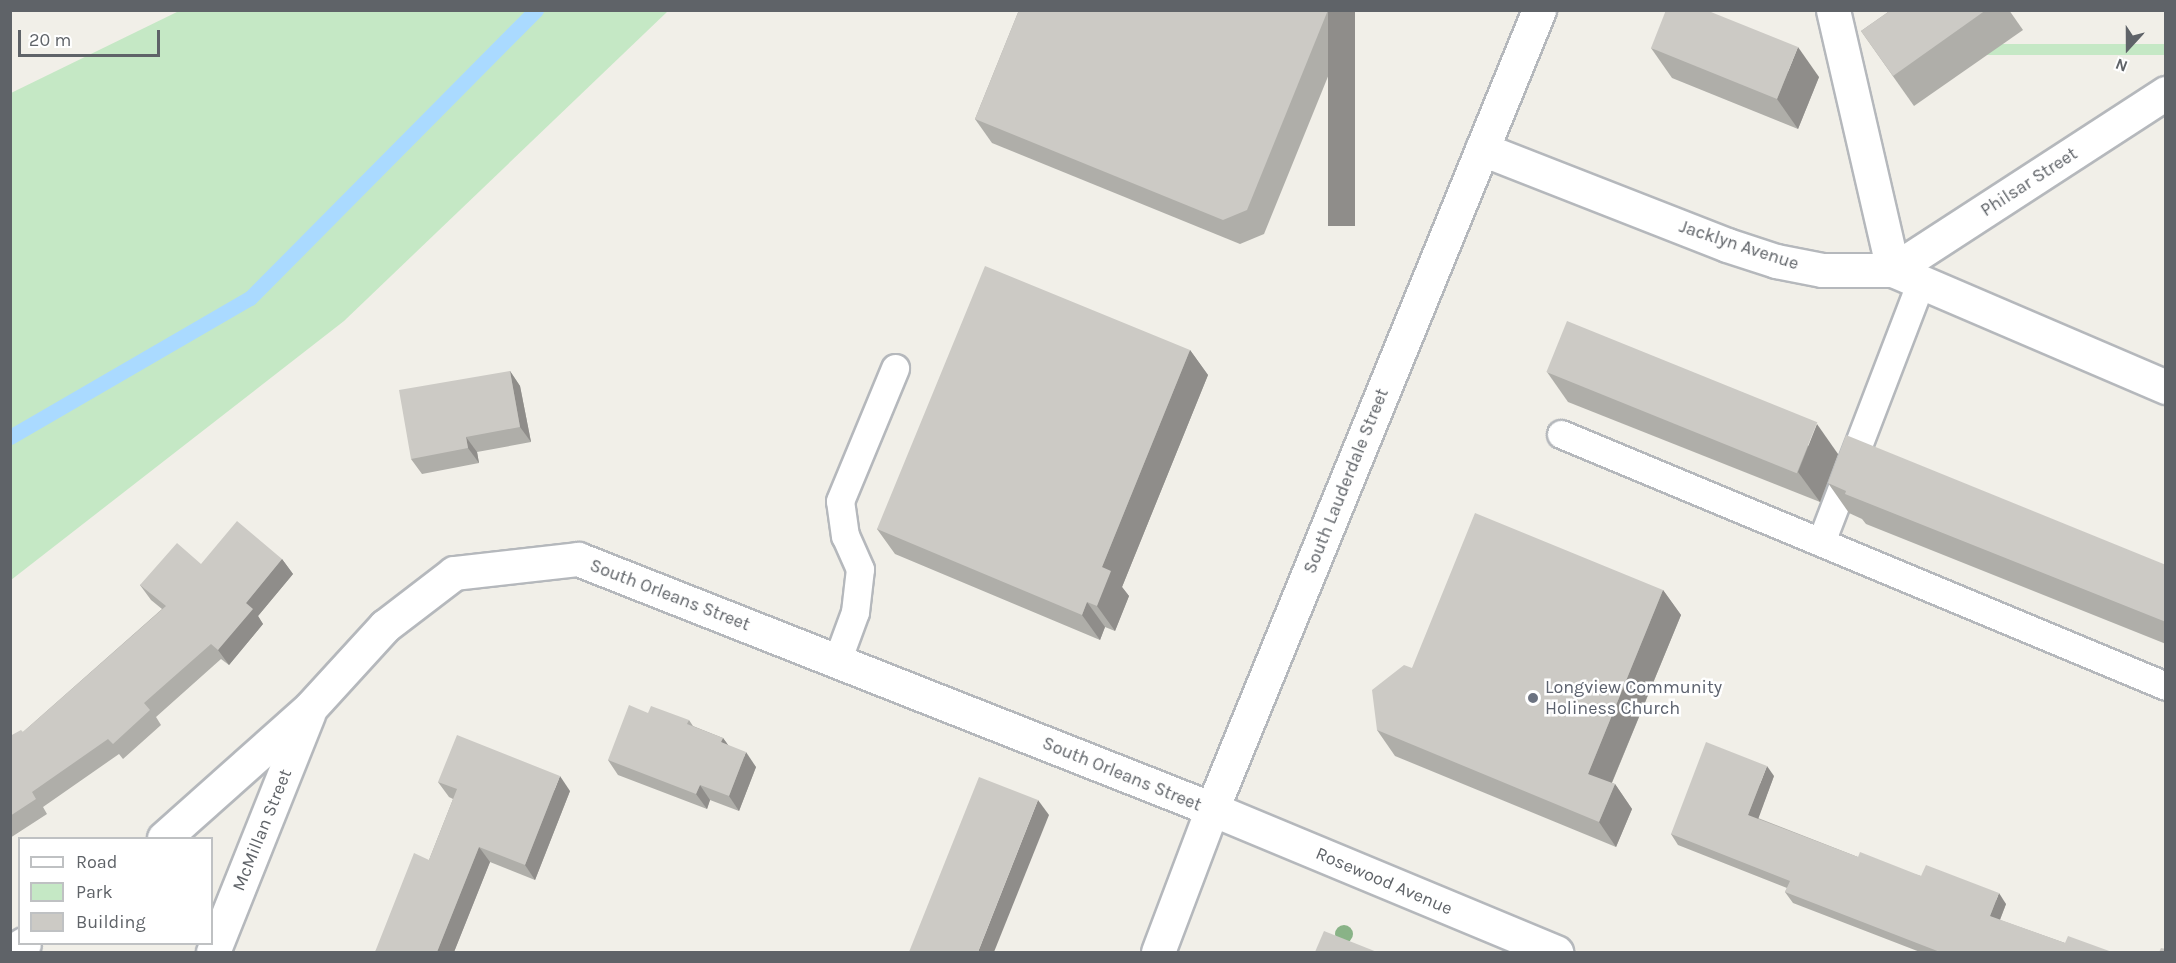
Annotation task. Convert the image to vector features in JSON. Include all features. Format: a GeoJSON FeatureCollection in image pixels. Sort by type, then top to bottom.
{"type":"FeatureCollection","features":[{"type":"Feature","properties":{"kind":"street","name":"South Lauderdale Street"},"geometry":{"type":"LineString","coordinates":[[1158,952],[1212,809],[1539,10]]}},
{"type":"Feature","properties":{"kind":"street"},"geometry":{"type":"LineString","coordinates":[[1833,10],[1907,276]]}},
{"type":"Feature","properties":{"kind":"street","name":"Philsar Street"},"geometry":{"type":"LineString","coordinates":[[1907,276],[2166,93]]}},
{"type":"Feature","properties":{"kind":"street","name":"Jacklyn Avenue"},"geometry":{"type":"LineString","coordinates":[[1482,149],[1726,245],[1776,261],[1822,270],[1907,276],[2166,387]]}},
{"type":"Feature","properties":{"kind":"street","name":"South Orleans Street"},"geometry":{"type":"LineString","coordinates":[[165,837],[310,708],[385,626],[454,573],[578,559],[1212,809]]}},
{"type":"Feature","properties":{"kind":"street","name":"McMillan Street"},"geometry":{"type":"LineString","coordinates":[[213,952],[310,708]]}},
{"type":"Feature","properties":{"kind":"street","name":"Rosewood Avenue"},"geometry":{"type":"LineString","coordinates":[[1212,809],[1556,952]]}},
{"type":"Feature","properties":{"kind":"lane"},"geometry":{"type":"LineString","coordinates":[[1821,542],[1907,276]]}},
{"type":"Feature","properties":{"kind":"lane"},"geometry":{"type":"LineString","coordinates":[[837,661],[855,612],[860,569],[846,536],[840,501],[895,368]]}},
{"type":"Feature","properties":{"kind":"lane"},"geometry":{"type":"LineString","coordinates":[[1561,434],[2166,686]]}},
{"type":"Feature","properties":{"kind":"green space"},"geometry":{"type":"Polygon","coordinates":[[[179,11],[668,11],[344,321],[11,580],[11,93],[179,11]]]}},
{"type":"Feature","properties":{"kind":"green space"},"geometry":{"type":"Polygon","coordinates":[[[1925,44],[2165,44],[2165,55],[1925,55],[1925,44]]]}},
{"type":"Feature","properties":{"kind":"building"},"geometry":{"type":"Polygon","coordinates":[[[1019,10],[1328,10],[1247,210],[1223,220],[975,119],[1019,10]]]}},
{"type":"Feature","properties":{"kind":"building"},"geometry":{"type":"Polygon","coordinates":[[[1666,10],[1706,10],[1798,47],[1777,99],[1651,48],[1666,10]]]}},
{"type":"Feature","properties":{"kind":"building"},"geometry":{"type":"Polygon","coordinates":[[[1891,10],[1986,10],[1893,76],[1861,31],[1891,10]]]}},
{"type":"Feature","properties":{"kind":"building"},"geometry":{"type":"Polygon","coordinates":[[[985,266],[1190,350],[1102,567],[1111,571],[1097,606],[1087,602],[1082,615],[877,529],[985,266]]]}},
{"type":"Feature","properties":{"kind":"building"},"geometry":{"type":"Polygon","coordinates":[[[1567,321],[1817,422],[1797,473],[1546,372],[1567,321]]]}},
{"type":"Feature","properties":{"kind":"building"},"geometry":{"type":"Polygon","coordinates":[[[510,371],[520,427],[466,437],[468,448],[411,459],[399,390],[510,371]]]}},
{"type":"Feature","properties":{"kind":"building"},"geometry":{"type":"Polygon","coordinates":[[[1846,435],[2166,565],[2166,622],[1845,494],[1846,491],[1828,483],[1846,435]]]}},
{"type":"Feature","properties":{"kind":"building"},"geometry":{"type":"Polygon","coordinates":[[[1475,513],[1663,590],[1588,774],[1615,784],[1599,822],[1377,730],[1372,690],[1404,665],[1412,668],[1475,513]]]}},
{"type":"Feature","properties":{"kind":"building"},"geometry":{"type":"Polygon","coordinates":[[[237,521],[282,559],[246,603],[253,609],[218,650],[211,644],[144,703],[150,710],[113,744],[108,739],[32,792],[36,799],[10,816],[10,736],[21,730],[23,732],[166,606],[140,585],[177,543],[201,564],[237,521]]]}},
{"type":"Feature","properties":{"kind":"building"},"geometry":{"type":"Polygon","coordinates":[[[629,705],[648,713],[651,706],[689,720],[687,724],[723,738],[721,742],[746,752],[729,796],[700,785],[696,794],[608,760],[629,705]]]}},
{"type":"Feature","properties":{"kind":"building"},"geometry":{"type":"Polygon","coordinates":[[[457,735],[560,776],[525,865],[479,847],[437,952],[375,952],[414,853],[429,860],[457,789],[438,782],[457,735]]]}},
{"type":"Feature","properties":{"kind":"building"},"geometry":{"type":"Polygon","coordinates":[[[1706,742],[1767,766],[1748,815],[1858,857],[1860,852],[1921,876],[1926,865],[1999,893],[1990,916],[2065,943],[2068,936],[2112,952],[1940,952],[1785,892],[1790,881],[1671,834],[1706,742]]]}},
{"type":"Feature","properties":{"kind":"building"},"geometry":{"type":"Polygon","coordinates":[[[979,777],[1038,800],[978,952],[909,952],[979,777]]]}},
{"type":"Feature","properties":{"kind":"building"},"geometry":{"type":"Polygon","coordinates":[[[1324,931],[1377,952],[1315,952],[1324,931]]]}},
{"type":"Feature","properties":{"kind":"waterway"},"geometry":{"type":"LineString","coordinates":[[10,437],[250,298],[536,10]]}},
{"type":"Feature","properties":{"kind":"place","name":"Longview Community Holiness Church"},"geometry":{"type":"Point","coordinates":[1533,698]}}]}
